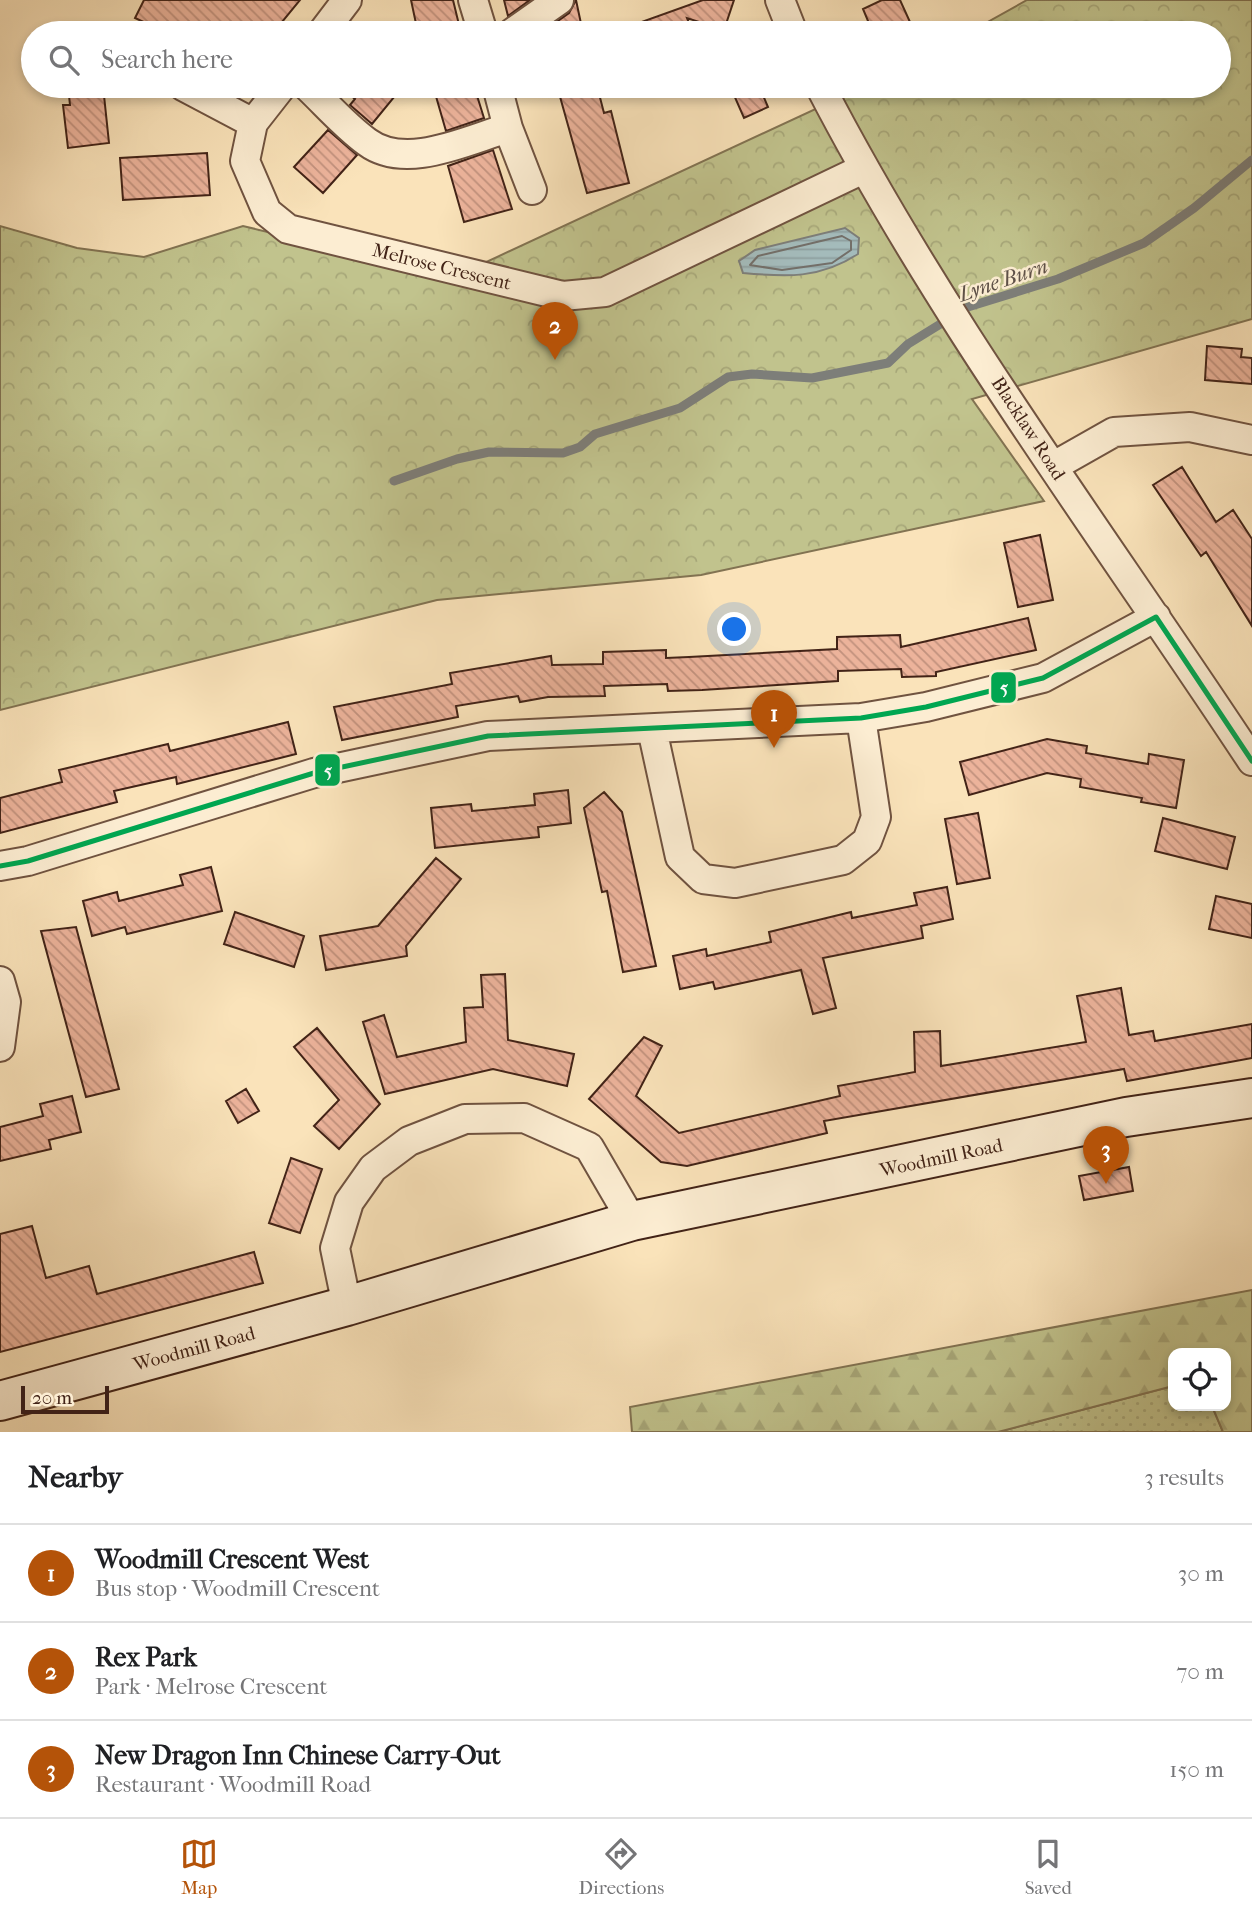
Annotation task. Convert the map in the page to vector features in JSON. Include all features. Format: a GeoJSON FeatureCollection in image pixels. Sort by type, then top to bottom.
{"type":"FeatureCollection","features":[{"type":"Feature","properties":{"kind":"street"},"geometry":{"type":"LineString","coordinates":[[331,21],[347,0]]}},
{"type":"Feature","properties":{"kind":"street"},"geometry":{"type":"LineString","coordinates":[[473,0],[479,21]]}},
{"type":"Feature","properties":{"kind":"street"},"geometry":{"type":"LineString","coordinates":[[529,21],[559,0]]}},
{"type":"Feature","properties":{"kind":"street"},"geometry":{"type":"LineString","coordinates":[[780,0],[788,21]]}},
{"type":"Feature","properties":{"kind":"street"},"geometry":{"type":"LineString","coordinates":[[206,98],[253,123]]}},
{"type":"Feature","properties":{"kind":"street","name":"Melrose Crescent"},"geometry":{"type":"LineString","coordinates":[[273,98],[253,123],[245,161],[267,212],[288,229],[563,296],[605,292],[863,169]]}},
{"type":"Feature","properties":{"kind":"street"},"geometry":{"type":"LineString","coordinates":[[320,98],[368,143],[393,154],[417,154],[508,128]]}},
{"type":"Feature","properties":{"kind":"street"},"geometry":{"type":"LineString","coordinates":[[500,98],[508,128],[532,190]]}},
{"type":"Feature","properties":{"kind":"street","name":"Blacklaw Road"},"geometry":{"type":"LineString","coordinates":[[826,98],[863,169],[993,374],[1252,761]]}},
{"type":"Feature","properties":{"kind":"street"},"geometry":{"type":"LineString","coordinates":[[1054,466],[1114,432],[1190,427],[1252,440]]}},
{"type":"Feature","properties":{"kind":"street"},"geometry":{"type":"LineString","coordinates":[[0,866],[28,861],[314,773],[488,736],[861,718],[926,707],[1043,678],[1156,617]]}},
{"type":"Feature","properties":{"kind":"street"},"geometry":{"type":"LineString","coordinates":[[652,729],[680,857],[703,879],[735,883],[843,860],[867,841],[876,817],[861,718]]}},
{"type":"Feature","properties":{"kind":"street"},"geometry":{"type":"LineString","coordinates":[[0,981],[6,1002],[0,1047]]}},
{"type":"Feature","properties":{"kind":"street","name":"Woodmill Road"},"geometry":{"type":"LineString","coordinates":[[0,1401],[347,1306],[632,1221],[1126,1117],[1252,1098]]}},
{"type":"Feature","properties":{"kind":"street"},"geometry":{"type":"LineString","coordinates":[[347,1306],[335,1248],[349,1202],[373,1168],[400,1148],[465,1119],[524,1118],[589,1147],[632,1221]]}},
{"type":"Feature","properties":{"kind":"green space"},"geometry":{"type":"Polygon","coordinates":[[[1027,0],[1252,0],[1252,319],[972,399],[1044,501],[701,575],[437,600],[0,710],[0,226],[77,248],[144,257],[243,226],[454,277],[839,98],[1231,98],[1231,21],[989,21],[1027,0]]]}},
{"type":"Feature","properties":{"kind":"green space"},"geometry":{"type":"Polygon","coordinates":[[[1252,1290],[1252,1432],[1223,1432],[1214,1411],[1231,1411],[1231,1348],[1168,1348],[1168,1387],[998,1432],[632,1432],[630,1407],[1252,1290]]]}},
{"type":"Feature","properties":{"kind":"green space"},"geometry":{"type":"Polygon","coordinates":[[[1168,1387],[1168,1411],[1214,1411],[1223,1432],[998,1432],[1168,1387]]]}},
{"type":"Feature","properties":{"kind":"water"},"geometry":{"type":"Polygon","coordinates":[[[845,228],[859,238],[858,254],[844,262],[802,274],[743,273],[739,261],[755,250],[845,228]]]}},
{"type":"Feature","properties":{"kind":"building"},"geometry":{"type":"Polygon","coordinates":[[[144,0],[300,0],[283,21],[141,21],[135,18],[144,0]]]}},
{"type":"Feature","properties":{"kind":"building"},"geometry":{"type":"Polygon","coordinates":[[[411,0],[453,0],[458,21],[415,21],[411,0]]]}},
{"type":"Feature","properties":{"kind":"building"},"geometry":{"type":"Polygon","coordinates":[[[504,0],[530,0],[508,16],[504,0]]]}},
{"type":"Feature","properties":{"kind":"building"},"geometry":{"type":"Polygon","coordinates":[[[576,0],[580,21],[558,21],[569,13],[576,0]]]}},
{"type":"Feature","properties":{"kind":"building"},"geometry":{"type":"Polygon","coordinates":[[[703,0],[734,0],[727,21],[696,21],[687,18],[688,21],[644,21],[703,0]]]}},
{"type":"Feature","properties":{"kind":"building"},"geometry":{"type":"Polygon","coordinates":[[[882,0],[900,0],[910,21],[868,21],[863,9],[882,0]]]}},
{"type":"Feature","properties":{"kind":"building"},"geometry":{"type":"Polygon","coordinates":[[[69,98],[104,98],[109,143],[68,148],[63,105],[70,105],[69,98]]]}},
{"type":"Feature","properties":{"kind":"building"},"geometry":{"type":"Polygon","coordinates":[[[393,98],[372,124],[350,105],[355,99],[393,98]]]}},
{"type":"Feature","properties":{"kind":"building"},"geometry":{"type":"Polygon","coordinates":[[[436,98],[478,98],[484,118],[446,131],[436,98]]]}},
{"type":"Feature","properties":{"kind":"building"},"geometry":{"type":"Polygon","coordinates":[[[560,98],[600,98],[604,113],[611,111],[629,183],[587,193],[560,98]]]}},
{"type":"Feature","properties":{"kind":"building"},"geometry":{"type":"Polygon","coordinates":[[[735,98],[764,98],[768,107],[744,118],[735,98]]]}},
{"type":"Feature","properties":{"kind":"building"},"geometry":{"type":"Polygon","coordinates":[[[328,130],[357,155],[323,193],[294,167],[328,130]]]}},
{"type":"Feature","properties":{"kind":"building"},"geometry":{"type":"Polygon","coordinates":[[[493,150],[512,209],[464,222],[448,166],[493,150]]]}},
{"type":"Feature","properties":{"kind":"building"},"geometry":{"type":"Polygon","coordinates":[[[207,153],[210,195],[123,200],[120,158],[207,153]]]}},
{"type":"Feature","properties":{"kind":"building"},"geometry":{"type":"Polygon","coordinates":[[[1207,346],[1242,349],[1241,357],[1252,358],[1252,384],[1205,380],[1207,346]]]}},
{"type":"Feature","properties":{"kind":"building"},"geometry":{"type":"Polygon","coordinates":[[[1182,467],[1216,522],[1233,510],[1252,539],[1252,626],[1206,552],[1201,556],[1153,485],[1182,467]]]}},
{"type":"Feature","properties":{"kind":"building"},"geometry":{"type":"Polygon","coordinates":[[[1040,535],[1053,600],[1018,607],[1004,543],[1040,535]]]}},
{"type":"Feature","properties":{"kind":"building"},"geometry":{"type":"Polygon","coordinates":[[[1028,618],[1036,650],[936,672],[936,676],[902,677],[901,669],[838,671],[838,681],[702,690],[668,691],[667,684],[604,686],[605,696],[548,697],[520,702],[518,696],[456,706],[458,717],[342,740],[334,707],[452,684],[450,673],[551,656],[552,665],[603,664],[603,652],[666,650],[666,658],[837,649],[837,637],[900,635],[901,647],[1028,618]]]}},
{"type":"Feature","properties":{"kind":"building"},"geometry":{"type":"Polygon","coordinates":[[[288,722],[296,754],[177,784],[176,777],[114,791],[117,802],[0,833],[0,798],[62,782],[59,770],[168,744],[170,751],[288,722]]]}},
{"type":"Feature","properties":{"kind":"building"},"geometry":{"type":"Polygon","coordinates":[[[1047,739],[1087,746],[1086,753],[1148,764],[1149,754],[1184,760],[1176,808],[1141,802],[1142,798],[1080,787],[1081,779],[1047,773],[969,795],[960,762],[1047,739]]]}},
{"type":"Feature","properties":{"kind":"building"},"geometry":{"type":"Polygon","coordinates":[[[568,790],[571,823],[538,827],[539,837],[435,848],[431,808],[471,804],[472,811],[535,805],[534,794],[568,790]]]}},
{"type":"Feature","properties":{"kind":"building"},"geometry":{"type":"Polygon","coordinates":[[[604,792],[622,812],[656,966],[623,972],[607,891],[602,892],[584,808],[604,792]]]}},
{"type":"Feature","properties":{"kind":"building"},"geometry":{"type":"Polygon","coordinates":[[[978,813],[990,878],[957,884],[945,819],[978,813]]]}},
{"type":"Feature","properties":{"kind":"building"},"geometry":{"type":"Polygon","coordinates":[[[1163,818],[1235,837],[1227,869],[1155,851],[1163,818]]]}},
{"type":"Feature","properties":{"kind":"building"},"geometry":{"type":"Polygon","coordinates":[[[436,858],[461,879],[406,946],[407,956],[326,970],[320,936],[378,926],[436,858]]]}},
{"type":"Feature","properties":{"kind":"building"},"geometry":{"type":"Polygon","coordinates":[[[211,867],[222,911],[127,934],[125,927],[92,936],[83,901],[117,892],[119,901],[183,885],[180,875],[211,867]]]}},
{"type":"Feature","properties":{"kind":"building"},"geometry":{"type":"Polygon","coordinates":[[[947,887],[953,919],[921,926],[923,938],[823,958],[836,1008],[813,1014],[801,970],[715,989],[713,982],[680,989],[673,956],[706,949],[707,956],[771,942],[769,932],[851,912],[852,918],[917,905],[914,893],[947,887]]]}},
{"type":"Feature","properties":{"kind":"building"},"geometry":{"type":"Polygon","coordinates":[[[1216,896],[1252,904],[1252,938],[1209,929],[1216,896]]]}},
{"type":"Feature","properties":{"kind":"building"},"geometry":{"type":"Polygon","coordinates":[[[235,912],[304,936],[294,967],[224,944],[235,912]]]}},
{"type":"Feature","properties":{"kind":"building"},"geometry":{"type":"Polygon","coordinates":[[[76,927],[119,1089],[86,1097],[41,931],[76,927]]]}},
{"type":"Feature","properties":{"kind":"building"},"geometry":{"type":"Polygon","coordinates":[[[505,974],[508,1040],[574,1054],[567,1086],[493,1069],[385,1094],[363,1022],[384,1015],[397,1057],[466,1042],[464,1008],[483,1007],[481,975],[505,974]]]}},
{"type":"Feature","properties":{"kind":"building"},"geometry":{"type":"Polygon","coordinates":[[[1121,988],[1129,1035],[1153,1031],[1155,1041],[1252,1024],[1252,1058],[1127,1081],[1124,1069],[824,1121],[827,1133],[687,1166],[661,1162],[589,1099],[644,1037],[662,1046],[636,1096],[679,1133],[840,1096],[838,1086],[915,1072],[914,1032],[940,1031],[941,1066],[1086,1042],[1077,996],[1121,988]]]}},
{"type":"Feature","properties":{"kind":"building"},"geometry":{"type":"Polygon","coordinates":[[[317,1028],[380,1104],[339,1149],[314,1126],[339,1100],[294,1047],[317,1028]]]}},
{"type":"Feature","properties":{"kind":"building"},"geometry":{"type":"Polygon","coordinates":[[[246,1089],[259,1111],[238,1123],[226,1101],[246,1089]]]}},
{"type":"Feature","properties":{"kind":"building"},"geometry":{"type":"Polygon","coordinates":[[[72,1096],[81,1132],[49,1140],[51,1149],[0,1161],[0,1127],[43,1116],[40,1104],[72,1096]]]}},
{"type":"Feature","properties":{"kind":"building"},"geometry":{"type":"Polygon","coordinates":[[[291,1158],[322,1169],[300,1233],[269,1223],[291,1158]]]}},
{"type":"Feature","properties":{"kind":"building"},"geometry":{"type":"Polygon","coordinates":[[[1129,1167],[1133,1191],[1084,1200],[1079,1176],[1129,1167]]]}},
{"type":"Feature","properties":{"kind":"building"},"geometry":{"type":"Polygon","coordinates":[[[32,1226],[46,1278],[89,1266],[97,1294],[254,1252],[263,1283],[0,1352],[0,1234],[32,1226]]]}},
{"type":"Feature","properties":{"kind":"waterway","name":"Lyne Burn"},"geometry":{"type":"LineString","coordinates":[[394,481],[457,459],[489,452],[563,453],[580,447],[595,434],[680,408],[728,377],[752,374],[812,378],[888,363],[908,344],[968,307],[1058,279],[1144,243],[1194,208],[1252,160]]}},
{"type":"Feature","properties":{"kind":"transit line","name":"5"},"geometry":{"type":"LineString","coordinates":[[0,866],[28,861],[314,773],[488,736],[861,718],[926,707],[1043,678],[1156,617],[1252,761]]}},
{"type":"Feature","properties":{"kind":"place","name":"Rex Park"},"geometry":{"type":"Point","coordinates":[555,360]}},
{"type":"Feature","properties":{"kind":"place","name":"Woodmill Crescent West"},"geometry":{"type":"Point","coordinates":[774,748]}},
{"type":"Feature","properties":{"kind":"place","name":"New Dragon Inn Chinese Carry-Out"},"geometry":{"type":"Point","coordinates":[1106,1184]}}]}
